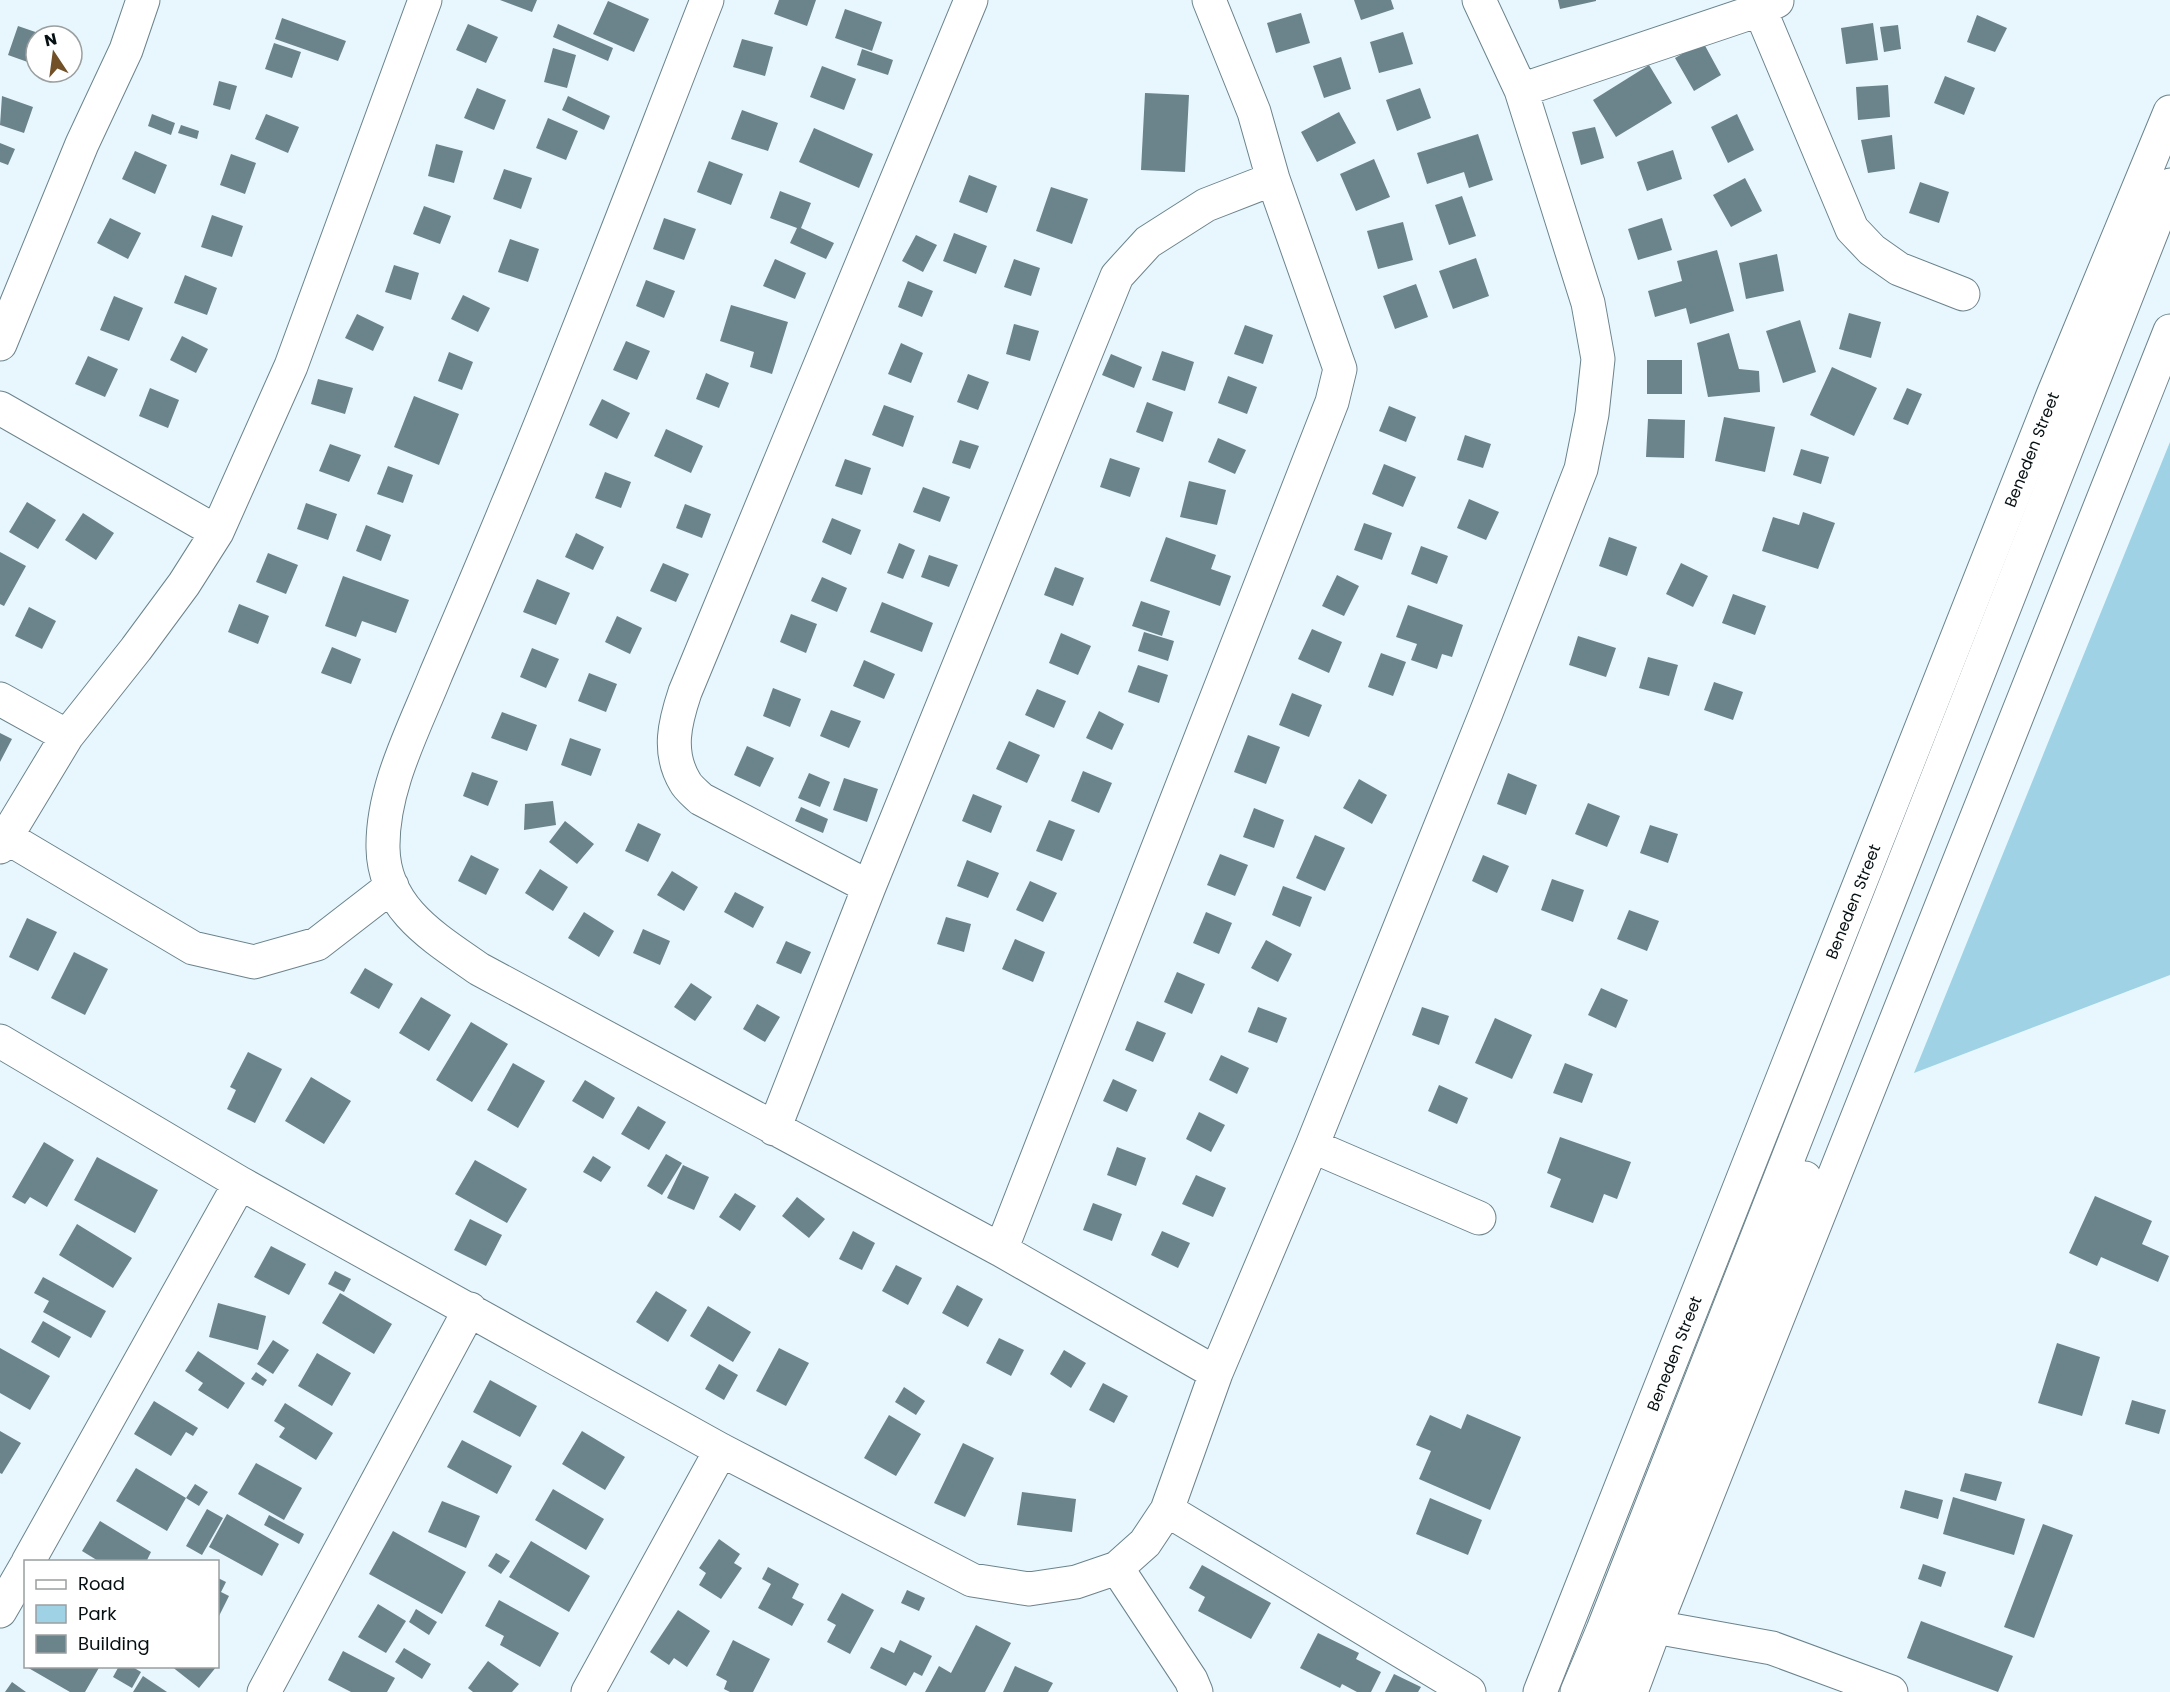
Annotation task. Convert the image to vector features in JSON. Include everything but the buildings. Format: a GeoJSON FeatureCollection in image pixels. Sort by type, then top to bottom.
{"type":"FeatureCollection","features":[{"type":"Feature","properties":{"kind":"street"},"geometry":{"type":"LineString","coordinates":[[0,344],[82,144],[126,50],[143,0]]}},
{"type":"Feature","properties":{"kind":"street"},"geometry":{"type":"LineString","coordinates":[[392,886],[317,944],[254,962],[193,948],[3,842],[67,736],[184,584],[217,532],[291,366],[425,0]]}},
{"type":"Feature","properties":{"kind":"street"},"geometry":{"type":"LineString","coordinates":[[707,0],[531,450],[406,748],[387,808],[383,849],[386,870],[406,910],[421,927],[479,969],[1001,1250],[1216,1373]]}},
{"type":"Feature","properties":{"kind":"street"},"geometry":{"type":"LineString","coordinates":[[869,887],[701,800],[685,783],[674,751],[675,722],[685,692],[970,0]]}},
{"type":"Feature","properties":{"kind":"street"},"geometry":{"type":"LineString","coordinates":[[1001,1250],[1332,402],[1340,369],[1273,179],[1254,112],[1213,5],[1209,0]]}},
{"type":"Feature","properties":{"kind":"street"},"geometry":{"type":"LineString","coordinates":[[0,1041],[240,1183],[721,1450],[972,1580],[1029,1589],[1076,1582],[1117,1568],[1145,1543],[1167,1510],[1216,1373],[1312,1146],[1486,713],[1581,469],[1592,414],[1598,359],[1588,303],[1521,90],[1479,0]]}},
{"type":"Feature","properties":{"kind":"street"},"geometry":{"type":"LineString","coordinates":[[1521,90],[1765,4],[1852,229],[1872,250],[1899,269],[1963,294]]}},
{"type":"Feature","properties":{"kind":"street","name":"Beneden Street"},"geometry":{"type":"LineString","coordinates":[[1540,1692],[2048,406],[2170,112]]}},
{"type":"Feature","properties":{"kind":"street"},"geometry":{"type":"LineString","coordinates":[[774,1128],[869,887],[1117,276],[1148,242],[1206,206],[1273,179]]}},
{"type":"Feature","properties":{"kind":"street"},"geometry":{"type":"LineString","coordinates":[[1577,1692],[1604,1630],[2170,185]]}},
{"type":"Feature","properties":{"kind":"street"},"geometry":{"type":"LineString","coordinates":[[1606,1692],[2170,243]]}},
{"type":"Feature","properties":{"kind":"street"},"geometry":{"type":"LineString","coordinates":[[1631,1692],[2170,331]]}},
{"type":"Feature","properties":{"kind":"street"},"geometry":{"type":"LineString","coordinates":[[0,408],[217,532]]}},
{"type":"Feature","properties":{"kind":"street"},"geometry":{"type":"LineString","coordinates":[[0,699],[67,736]]}},
{"type":"Feature","properties":{"kind":"street"},"geometry":{"type":"LineString","coordinates":[[1312,1146],[1479,1218]]}},
{"type":"Feature","properties":{"kind":"street"},"geometry":{"type":"LineString","coordinates":[[29,1560],[240,1183]]}},
{"type":"Feature","properties":{"kind":"street"},"geometry":{"type":"LineString","coordinates":[[264,1692],[470,1309]]}},
{"type":"Feature","properties":{"kind":"street"},"geometry":{"type":"LineString","coordinates":[[588,1692],[721,1450]]}},
{"type":"Feature","properties":{"kind":"street"},"geometry":{"type":"LineString","coordinates":[[1167,1510],[1468,1692]]}},
{"type":"Feature","properties":{"kind":"street"},"geometry":{"type":"LineString","coordinates":[[1117,1568],[1191,1680],[1196,1692]]}},
{"type":"Feature","properties":{"kind":"street"},"geometry":{"type":"LineString","coordinates":[[0,1611],[24,1569]]}},
{"type":"Feature","properties":{"kind":"street"},"geometry":{"type":"LineString","coordinates":[[1655,1627],[1772,1648],[1890,1692]]}},
{"type":"Feature","properties":{"kind":"green space"},"geometry":{"type":"Polygon","coordinates":[[[2170,442],[2170,975],[1914,1073],[2170,442]]]}}]}
